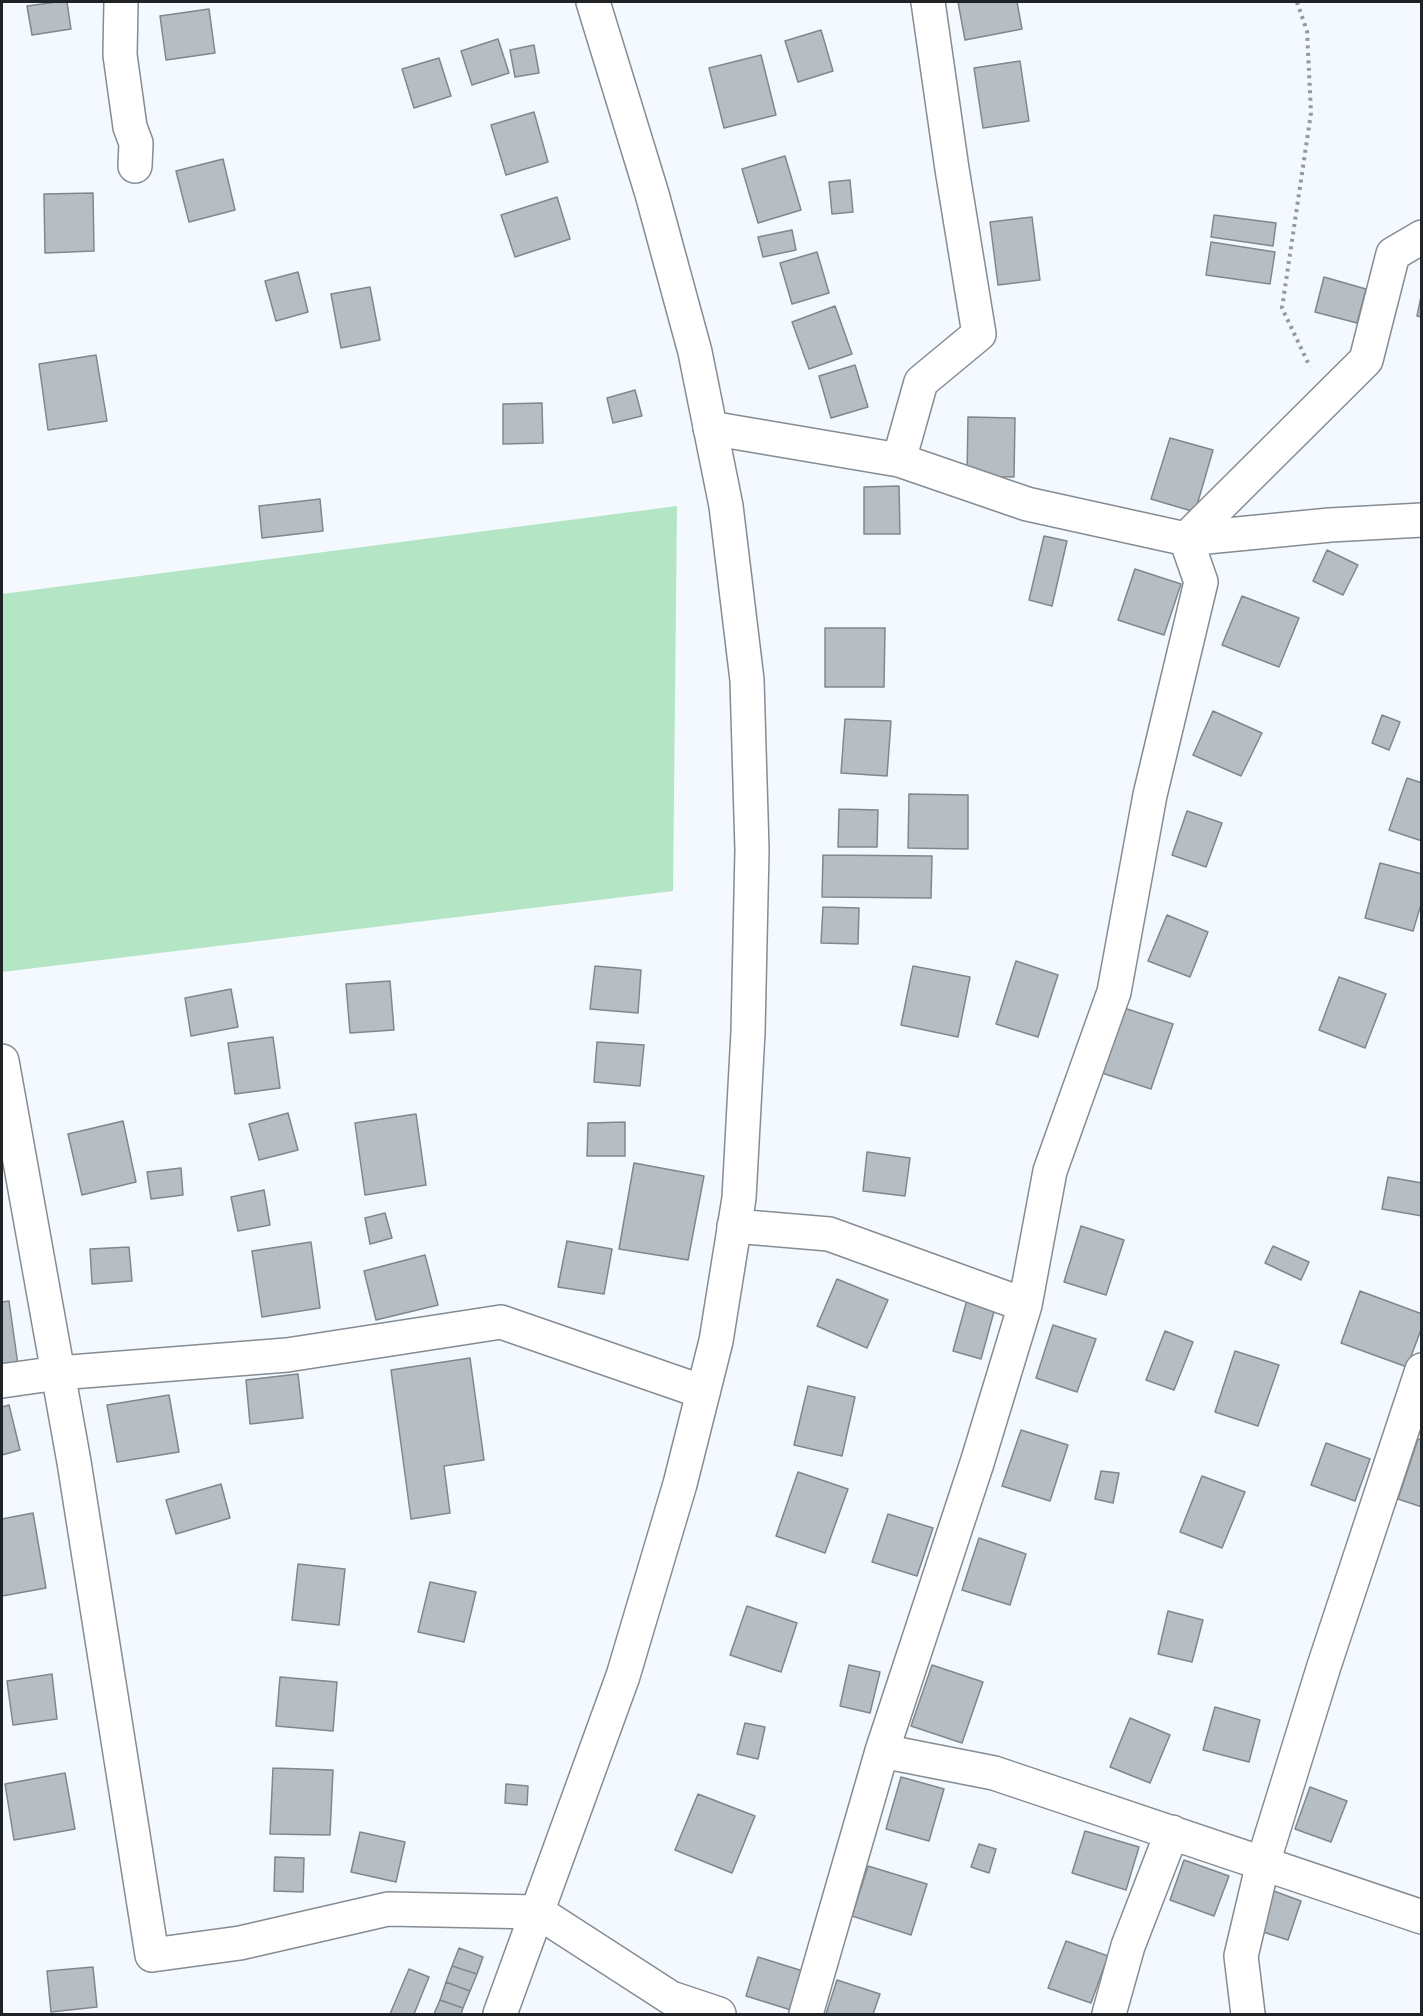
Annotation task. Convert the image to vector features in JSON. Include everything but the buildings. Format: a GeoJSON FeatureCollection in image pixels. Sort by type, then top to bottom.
{"type":"FeatureCollection","features":[{"type":"Feature","properties":{"kind":"street"},"geometry":{"type":"LineString","coordinates":[[122,2],[120,55],[130,128],[136,143],[135,166]]}},
{"type":"Feature","properties":{"kind":"street"},"geometry":{"type":"LineString","coordinates":[[500,2014],[623,1676],[680,1484],[716,1341],[739,1198],[748,1032],[752,850],[747,680],[726,506],[695,352],[652,194],[593,2]]}},
{"type":"Feature","properties":{"kind":"street"},"geometry":{"type":"LineString","coordinates":[[899,460],[921,382],[979,334],[928,2]]}},
{"type":"Feature","properties":{"kind":"street"},"geometry":{"type":"LineString","coordinates":[[1186,539],[1366,360],[1393,254],[1422,237]]}},
{"type":"Feature","properties":{"kind":"street"},"geometry":{"type":"LineString","coordinates":[[710,428],[899,460],[1027,504],[1186,539],[1422,519]]}},
{"type":"Feature","properties":{"kind":"street"},"geometry":{"type":"LineString","coordinates":[[806,2014],[882,1751],[977,1463],[1025,1305],[1050,1171],[1114,992],[1150,795],[1201,582],[1186,539]]}},
{"type":"Feature","properties":{"kind":"street"},"geometry":{"type":"LineString","coordinates":[[2,1061],[74,1462],[152,1955],[240,1943],[388,1909],[538,1912],[671,1998],[719,2014]]}},
{"type":"Feature","properties":{"kind":"street"},"geometry":{"type":"LineString","coordinates":[[734,1226],[829,1234],[1025,1305]]}},
{"type":"Feature","properties":{"kind":"street"},"geometry":{"type":"LineString","coordinates":[[2,1381],[58,1373],[287,1355],[501,1322],[703,1392]]}},
{"type":"Feature","properties":{"kind":"street"},"geometry":{"type":"LineString","coordinates":[[1248,2014],[1241,1956],[1263,1863],[1324,1666],[1422,1370]]}},
{"type":"Feature","properties":{"kind":"street"},"geometry":{"type":"LineString","coordinates":[[882,1751],[994,1773],[1422,1917]]}},
{"type":"Feature","properties":{"kind":"street"},"geometry":{"type":"LineString","coordinates":[[1109,2014],[1128,1946],[1172,1832]]}},
{"type":"Feature","properties":{"kind":"path"},"geometry":{"type":"LineString","coordinates":[[1297,2],[1307,31],[1311,113],[1282,308],[1327,400]]}},
{"type":"Feature","properties":{"kind":"green space"},"geometry":{"type":"Polygon","coordinates":[[[677,506],[673,891],[2,972],[2,594],[677,506]]]}}]}
